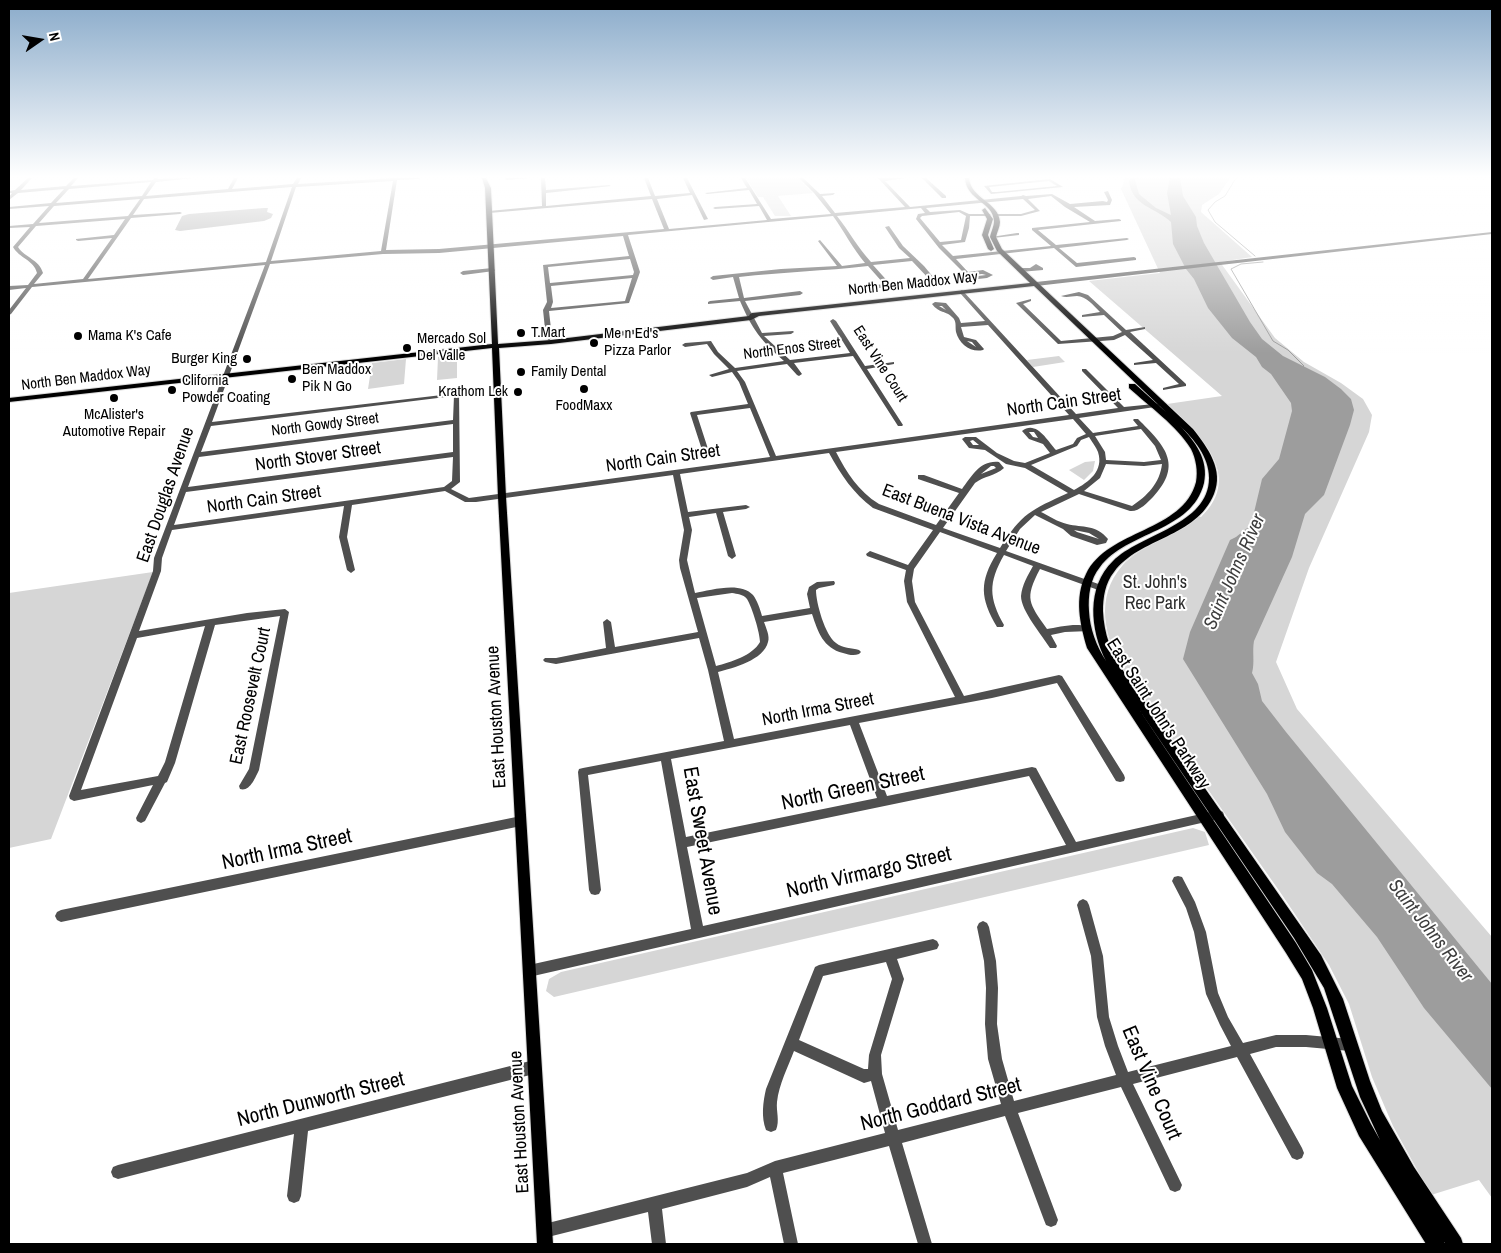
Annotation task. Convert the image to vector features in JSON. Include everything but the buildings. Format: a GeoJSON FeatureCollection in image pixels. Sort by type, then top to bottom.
{"type":"FeatureCollection","features":[{"type":"Feature","properties":{"kind":"main road","name":"East Houston Avenue"},"geometry":{"type":"LineString","coordinates":[[490,236],[502,497],[544,1238]]}},
{"type":"Feature","properties":{"kind":"main road","name":"East Saint John's Parkway"},"geometry":{"type":"LineString","coordinates":[[985,236],[988,244],[1157,405],[1190,432],[1204,449],[1213,475],[1210,493],[1200,510],[1191,518],[1116,563],[1105,578],[1098,604],[1098,622],[1105,650],[1322,969],[1334,996],[1360,1076],[1381,1126],[1399,1159],[1455,1244]]}},
{"type":"Feature","properties":{"kind":"main road","name":"East Saint John's Parkway"},"geometry":{"type":"LineString","coordinates":[[993,237],[998,253],[1020,270],[1032,284]]}},
{"type":"Feature","properties":{"kind":"main road","name":"North Ben Maddox Way"},"geometry":{"type":"LineString","coordinates":[[495,346],[508,342],[1032,284]]}},
{"type":"Feature","properties":{"kind":"main road","name":"North Ben Maddox Way"},"geometry":{"type":"LineString","coordinates":[[9,400],[495,346],[551,342],[753,316]]}},
{"type":"Feature","properties":{"kind":"main road","name":"East Saint John's Parkway"},"geometry":{"type":"LineString","coordinates":[[1157,405],[1195,450],[1201,466],[1200,490],[1187,507],[1175,516],[1116,548],[1096,565],[1083,599],[1092,648],[1291,948],[1307,976],[1320,1008],[1345,1088],[1365,1130],[1436,1244]]}},
{"type":"Feature","properties":{"kind":"street"},"geometry":{"type":"LineString","coordinates":[[9,313],[40,272],[40,268],[17,252],[16,247],[25,236]]}},
{"type":"Feature","properties":{"kind":"street"},"geometry":{"type":"LineString","coordinates":[[78,240],[111,236]]}},
{"type":"Feature","properties":{"kind":"street"},"geometry":{"type":"LineString","coordinates":[[84,281],[115,236]]}},
{"type":"Feature","properties":{"kind":"street","name":"East Douglas Avenue"},"geometry":{"type":"LineString","coordinates":[[74,796],[157,572],[158,558],[278,236]]}},
{"type":"Feature","properties":{"kind":"street"},"geometry":{"type":"LineString","coordinates":[[383,252],[386,236]]}},
{"type":"Feature","properties":{"kind":"street"},"geometry":{"type":"LineString","coordinates":[[9,288],[383,252],[430,252],[597,236]]}},
{"type":"Feature","properties":{"kind":"street"},"geometry":{"type":"LineString","coordinates":[[546,310],[627,302],[636,276],[636,270],[626,236]]}},
{"type":"Feature","properties":{"kind":"street"},"geometry":{"type":"LineString","coordinates":[[849,236],[858,252],[888,285]]}},
{"type":"Feature","properties":{"kind":"street"},"geometry":{"type":"LineString","coordinates":[[894,236],[932,279]]}},
{"type":"Feature","properties":{"kind":"street"},"geometry":{"type":"LineString","coordinates":[[933,236],[967,274]]}},
{"type":"Feature","properties":{"kind":"street"},"geometry":{"type":"LineString","coordinates":[[939,244],[964,240],[964,236]]}},
{"type":"Feature","properties":{"kind":"street"},"geometry":{"type":"LineString","coordinates":[[993,237],[997,236]]}},
{"type":"Feature","properties":{"kind":"street"},"geometry":{"type":"LineString","coordinates":[[1042,236],[1076,265],[1134,259]]}},
{"type":"Feature","properties":{"kind":"street","name":"North Ben Maddox Way"},"geometry":{"type":"LineString","coordinates":[[1032,284],[1461,236]]}},
{"type":"Feature","properties":{"kind":"street"},"geometry":{"type":"LineString","coordinates":[[953,258],[1126,239]]}},
{"type":"Feature","properties":{"kind":"street"},"geometry":{"type":"LineString","coordinates":[[820,241],[841,268]]}},
{"type":"Feature","properties":{"kind":"street"},"geometry":{"type":"LineString","coordinates":[[549,338],[546,310],[550,302],[545,266],[632,257]]}},
{"type":"Feature","properties":{"kind":"street"},"geometry":{"type":"LineString","coordinates":[[713,278],[841,268],[914,259]]}},
{"type":"Feature","properties":{"kind":"street"},"geometry":{"type":"LineString","coordinates":[[1020,270],[1032,268]]}},
{"type":"Feature","properties":{"kind":"street"},"geometry":{"type":"LineString","coordinates":[[463,273],[492,270]]}},
{"type":"Feature","properties":{"kind":"street"},"geometry":{"type":"LineString","coordinates":[[548,285],[636,276]]}},
{"type":"Feature","properties":{"kind":"street"},"geometry":{"type":"LineString","coordinates":[[736,276],[736,286],[753,316],[760,335],[766,343],[790,361],[799,374]]}},
{"type":"Feature","properties":{"kind":"street"},"geometry":{"type":"LineString","coordinates":[[862,288],[888,285]]}},
{"type":"Feature","properties":{"kind":"street"},"geometry":{"type":"LineString","coordinates":[[962,292],[1091,435],[1102,452],[1103,462],[1099,476],[1094,482],[1078,493],[1035,512],[1016,528],[1001,552],[989,574],[986,591],[990,608],[1000,625]]}},
{"type":"Feature","properties":{"kind":"street"},"geometry":{"type":"LineString","coordinates":[[710,303],[800,294]]}},
{"type":"Feature","properties":{"kind":"street"},"geometry":{"type":"LineString","coordinates":[[1064,296],[1082,294],[1184,385]]}},
{"type":"Feature","properties":{"kind":"street"},"geometry":{"type":"LineString","coordinates":[[1029,300],[1019,303],[1060,343],[1114,338],[1126,332],[1143,328]]}},
{"type":"Feature","properties":{"kind":"street"},"geometry":{"type":"LineString","coordinates":[[1084,316],[1105,313]]}},
{"type":"Feature","properties":{"kind":"street"},"geometry":{"type":"LineString","coordinates":[[952,314],[959,324],[959,332],[963,338]]}},
{"type":"Feature","properties":{"kind":"street","name":"East Vine Court"},"geometry":{"type":"LineString","coordinates":[[832,321],[900,425]]}},
{"type":"Feature","properties":{"kind":"street"},"geometry":{"type":"LineString","coordinates":[[959,324],[988,322]]}},
{"type":"Feature","properties":{"kind":"street"},"geometry":{"type":"LineString","coordinates":[[760,335],[791,332]]}},
{"type":"Feature","properties":{"kind":"street"},"geometry":{"type":"LineString","coordinates":[[685,345],[709,342],[716,353],[733,370],[742,382],[774,459]]}},
{"type":"Feature","properties":{"kind":"street","name":"North Enos Street"},"geometry":{"type":"LineString","coordinates":[[712,375],[790,361],[854,354]]}},
{"type":"Feature","properties":{"kind":"street"},"geometry":{"type":"LineString","coordinates":[[1136,364],[1159,361]]}},
{"type":"Feature","properties":{"kind":"street"},"geometry":{"type":"LineString","coordinates":[[862,368],[892,363]]}},
{"type":"Feature","properties":{"kind":"street"},"geometry":{"type":"LineString","coordinates":[[1084,370],[1123,410]]}},
{"type":"Feature","properties":{"kind":"street"},"geometry":{"type":"LineString","coordinates":[[1165,389],[1184,385]]}},
{"type":"Feature","properties":{"kind":"street"},"geometry":{"type":"LineString","coordinates":[[209,424],[457,394],[456,482],[446,489]]}},
{"type":"Feature","properties":{"kind":"street","name":"North Cain Street"},"geometry":{"type":"LineString","coordinates":[[170,528],[446,489],[471,500],[502,497],[1157,405]]}},
{"type":"Feature","properties":{"kind":"street"},"geometry":{"type":"LineString","coordinates":[[705,452],[694,413],[752,406]]}},
{"type":"Feature","properties":{"kind":"street"},"geometry":{"type":"LineString","coordinates":[[985,448],[1006,461],[1025,465],[1078,493],[1134,509],[1158,488],[1166,473],[1166,461],[1158,443],[1136,420]]}},
{"type":"Feature","properties":{"kind":"street","name":"North Gowdy Street"},"geometry":{"type":"LineString","coordinates":[[197,455],[457,422]]}},
{"type":"Feature","properties":{"kind":"street"},"geometry":{"type":"LineString","coordinates":[[1025,465],[1075,445],[1081,437],[1143,427]]}},
{"type":"Feature","properties":{"kind":"street"},"geometry":{"type":"LineString","coordinates":[[1044,442],[1054,453]]}},
{"type":"Feature","properties":{"kind":"street","name":"East Buena Vista Avenue"},"geometry":{"type":"LineString","coordinates":[[832,451],[850,484],[860,495],[886,510],[1101,588]]}},
{"type":"Feature","properties":{"kind":"street","name":"North Stover Street"},"geometry":{"type":"LineString","coordinates":[[184,490],[456,454]]}},
{"type":"Feature","properties":{"kind":"street"},"geometry":{"type":"LineString","coordinates":[[1103,462],[1144,464],[1166,461]]}},
{"type":"Feature","properties":{"kind":"street"},"geometry":{"type":"LineString","coordinates":[[676,472],[688,530],[683,560],[713,670],[730,744]]}},
{"type":"Feature","properties":{"kind":"street"},"geometry":{"type":"LineString","coordinates":[[921,477],[963,492]]}},
{"type":"Feature","properties":{"kind":"street"},"geometry":{"type":"LineString","coordinates":[[961,700],[911,602],[908,581],[910,569],[963,492],[975,478]]}},
{"type":"Feature","properties":{"kind":"street"},"geometry":{"type":"LineString","coordinates":[[348,503],[343,537],[351,570]]}},
{"type":"Feature","properties":{"kind":"street"},"geometry":{"type":"LineString","coordinates":[[686,515],[746,507]]}},
{"type":"Feature","properties":{"kind":"street"},"geometry":{"type":"LineString","coordinates":[[719,511],[732,556]]}},
{"type":"Feature","properties":{"kind":"street"},"geometry":{"type":"LineString","coordinates":[[1035,512],[1066,527]]}},
{"type":"Feature","properties":{"kind":"street"},"geometry":{"type":"LineString","coordinates":[[870,554],[910,569]]}},
{"type":"Feature","properties":{"kind":"street"},"geometry":{"type":"LineString","coordinates":[[1037,566],[1026,588],[1025,602],[1053,646]]}},
{"type":"Feature","properties":{"kind":"street"},"geometry":{"type":"LineString","coordinates":[[831,583],[817,585],[812,589],[811,596],[816,610],[831,644],[837,648],[856,652]]}},
{"type":"Feature","properties":{"kind":"street"},"geometry":{"type":"LineString","coordinates":[[693,596],[742,590],[750,597],[764,639],[761,648],[738,664],[713,670]]}},
{"type":"Feature","properties":{"kind":"street"},"geometry":{"type":"LineString","coordinates":[[758,620],[816,610]]}},
{"type":"Feature","properties":{"kind":"street","name":"East Roosevelt Court"},"geometry":{"type":"LineString","coordinates":[[211,622],[285,612],[254,770],[244,786]]}},
{"type":"Feature","properties":{"kind":"street"},"geometry":{"type":"LineString","coordinates":[[134,634],[211,622],[170,764],[141,818]]}},
{"type":"Feature","properties":{"kind":"street"},"geometry":{"type":"LineString","coordinates":[[607,622],[611,650]]}},
{"type":"Feature","properties":{"kind":"street"},"geometry":{"type":"LineString","coordinates":[[1045,633],[1087,629]]}},
{"type":"Feature","properties":{"kind":"street"},"geometry":{"type":"LineString","coordinates":[[548,660],[556,661],[703,634]]}},
{"type":"Feature","properties":{"kind":"street","name":"North Irma Street"},"geometry":{"type":"LineString","coordinates":[[595,890],[583,772],[961,700],[1058,679],[1120,778]]}},
{"type":"Feature","properties":{"kind":"street"},"geometry":{"type":"LineString","coordinates":[[852,721],[884,802]]}},
{"type":"Feature","properties":{"kind":"street","name":"East Sweet Avenue"},"geometry":{"type":"LineString","coordinates":[[665,756],[698,933]]}},
{"type":"Feature","properties":{"kind":"street","name":"North Green Street"},"geometry":{"type":"LineString","coordinates":[[682,843],[1032,771],[1073,848]]}},
{"type":"Feature","properties":{"kind":"street"},"geometry":{"type":"LineString","coordinates":[[74,796],[163,779]]}},
{"type":"Feature","properties":{"kind":"street","name":"North Virmargo Street"},"geometry":{"type":"LineString","coordinates":[[529,972],[1219,815]]}},
{"type":"Feature","properties":{"kind":"street","name":"North Irma Street"},"geometry":{"type":"LineString","coordinates":[[61,916],[521,821]]}},
{"type":"Feature","properties":{"kind":"street"},"geometry":{"type":"LineString","coordinates":[[1178,881],[1191,906],[1200,932],[1212,994],[1239,1051],[1296,1153]]}},
{"type":"Feature","properties":{"kind":"street","name":"East Vine Court"},"geometry":{"type":"LineString","coordinates":[[1083,905],[1093,936],[1104,1022],[1124,1079],[1175,1185]]}},
{"type":"Feature","properties":{"kind":"street"},"geometry":{"type":"LineString","coordinates":[[983,927],[990,961],[992,988],[991,1024],[995,1058],[1009,1108],[1051,1220]]}},
{"type":"Feature","properties":{"kind":"street"},"geometry":{"type":"LineString","coordinates":[[771,1125],[771,1095],[819,971],[933,945]]}},
{"type":"Feature","properties":{"kind":"street"},"geometry":{"type":"LineString","coordinates":[[890,955],[898,979],[875,1055],[875,1074],[925,1244]]}},
{"type":"Feature","properties":{"kind":"street","name":"North Goddard Street"},"geometry":{"type":"LineString","coordinates":[[544,1238],[654,1203],[746,1180],[775,1168],[1276,1041],[1306,1040],[1350,1045]]}},
{"type":"Feature","properties":{"kind":"street"},"geometry":{"type":"LineString","coordinates":[[791,1043],[864,1076],[875,1074]]}},
{"type":"Feature","properties":{"kind":"street","name":"North Dunworth Street"},"geometry":{"type":"LineString","coordinates":[[118,1172],[534,1067]]}},
{"type":"Feature","properties":{"kind":"street"},"geometry":{"type":"LineString","coordinates":[[294,1196],[302,1126]]}},
{"type":"Feature","properties":{"kind":"street"},"geometry":{"type":"LineString","coordinates":[[775,1168],[791,1244]]}},
{"type":"Feature","properties":{"kind":"street"},"geometry":{"type":"LineString","coordinates":[[654,1203],[659,1244]]}},
{"type":"Feature","properties":{"kind":"green space","name":"St. John's Rec Park"},"geometry":{"type":"Polygon","coordinates":[[[1143,236],[1229,236],[1252,257],[1220,262],[1275,338],[1304,362],[1341,383],[1363,399],[1372,415],[1369,432],[1309,568],[1276,662],[1297,709],[1492,937],[1492,1198],[1479,1180],[1431,1195],[1393,1126],[1372,1077],[1349,1004],[1329,965],[1123,669],[1111,644],[1107,631],[1105,604],[1108,591],[1122,566],[1138,552],[1180,529],[1198,516],[1201,517],[1213,501],[1219,486],[1218,470],[1203,441],[1167,404],[1222,396],[1089,281],[1160,273],[1143,236]]]}},
{"type":"Feature","properties":{"kind":"green space"},"geometry":{"type":"Polygon","coordinates":[[[457,354],[457,378],[437,380],[438,357],[457,354]]]}},
{"type":"Feature","properties":{"kind":"green space"},"geometry":{"type":"Polygon","coordinates":[[[1059,356],[1065,362],[1033,367],[1027,360],[1059,356]]]}},
{"type":"Feature","properties":{"kind":"green space"},"geometry":{"type":"Polygon","coordinates":[[[406,359],[404,384],[368,389],[372,363],[406,359]]]}},
{"type":"Feature","properties":{"kind":"green space"},"geometry":{"type":"Polygon","coordinates":[[[1095,461],[1093,471],[1084,480],[1069,470],[1085,462],[1095,461]]]}},
{"type":"Feature","properties":{"kind":"green space"},"geometry":{"type":"Polygon","coordinates":[[[153,572],[51,839],[9,848],[9,593],[153,572]]]}},
{"type":"Feature","properties":{"kind":"green space"},"geometry":{"type":"Polygon","coordinates":[[[1193,828],[1205,832],[1209,845],[554,997],[546,991],[549,979],[561,972],[1193,828]]]}},
{"type":"Feature","properties":{"kind":"water","name":"Saint Johns River"},"geometry":{"type":"Polygon","coordinates":[[[1172,236],[1201,236],[1250,322],[1262,339],[1283,356],[1325,377],[1351,399],[1354,410],[1350,425],[1324,495],[1305,514],[1292,557],[1254,641],[1252,673],[1258,684],[1262,701],[1492,984],[1492,1089],[1424,1008],[1377,937],[1332,884],[1317,873],[1285,832],[1267,794],[1183,659],[1190,632],[1230,540],[1251,525],[1262,479],[1279,459],[1292,411],[1291,403],[1271,374],[1262,367],[1256,357],[1232,338],[1208,308],[1194,279],[1186,269],[1173,244],[1172,236]]]}},
{"type":"Feature","properties":{"kind":"waterway"},"geometry":{"type":"LineString","coordinates":[[1232,236],[1255,256]]}},
{"type":"Feature","properties":{"kind":"waterway"},"geometry":{"type":"LineString","coordinates":[[1263,262],[1241,264],[1231,269],[1273,341],[1288,350],[1304,366],[1302,368]]}},
{"type":"Feature","properties":{"kind":"place","name":"T.Mart"},"geometry":{"type":"Point","coordinates":[521,333]}},
{"type":"Feature","properties":{"kind":"place","name":"Mama K's Cafe"},"geometry":{"type":"Point","coordinates":[78,336]}},
{"type":"Feature","properties":{"kind":"place","name":"Me n Ed's Pizza Parlor"},"geometry":{"type":"Point","coordinates":[594,343]}},
{"type":"Feature","properties":{"kind":"place","name":"Mercado Sol Del Valle"},"geometry":{"type":"Point","coordinates":[407,348]}},
{"type":"Feature","properties":{"kind":"place","name":"Burger King"},"geometry":{"type":"Point","coordinates":[247,359]}},
{"type":"Feature","properties":{"kind":"place","name":"Family Dental"},"geometry":{"type":"Point","coordinates":[521,372]}},
{"type":"Feature","properties":{"kind":"place","name":"Ben Maddox Pik N Go"},"geometry":{"type":"Point","coordinates":[292,379]}},
{"type":"Feature","properties":{"kind":"place","name":"FoodMaxx"},"geometry":{"type":"Point","coordinates":[584,389]}},
{"type":"Feature","properties":{"kind":"place","name":"Clifornia Powder Coating"},"geometry":{"type":"Point","coordinates":[172,390]}},
{"type":"Feature","properties":{"kind":"place","name":"Krathom Lek"},"geometry":{"type":"Point","coordinates":[518,392]}},
{"type":"Feature","properties":{"kind":"place","name":"McAlister's Automotive Repair"},"geometry":{"type":"Point","coordinates":[114,398]}}]}
